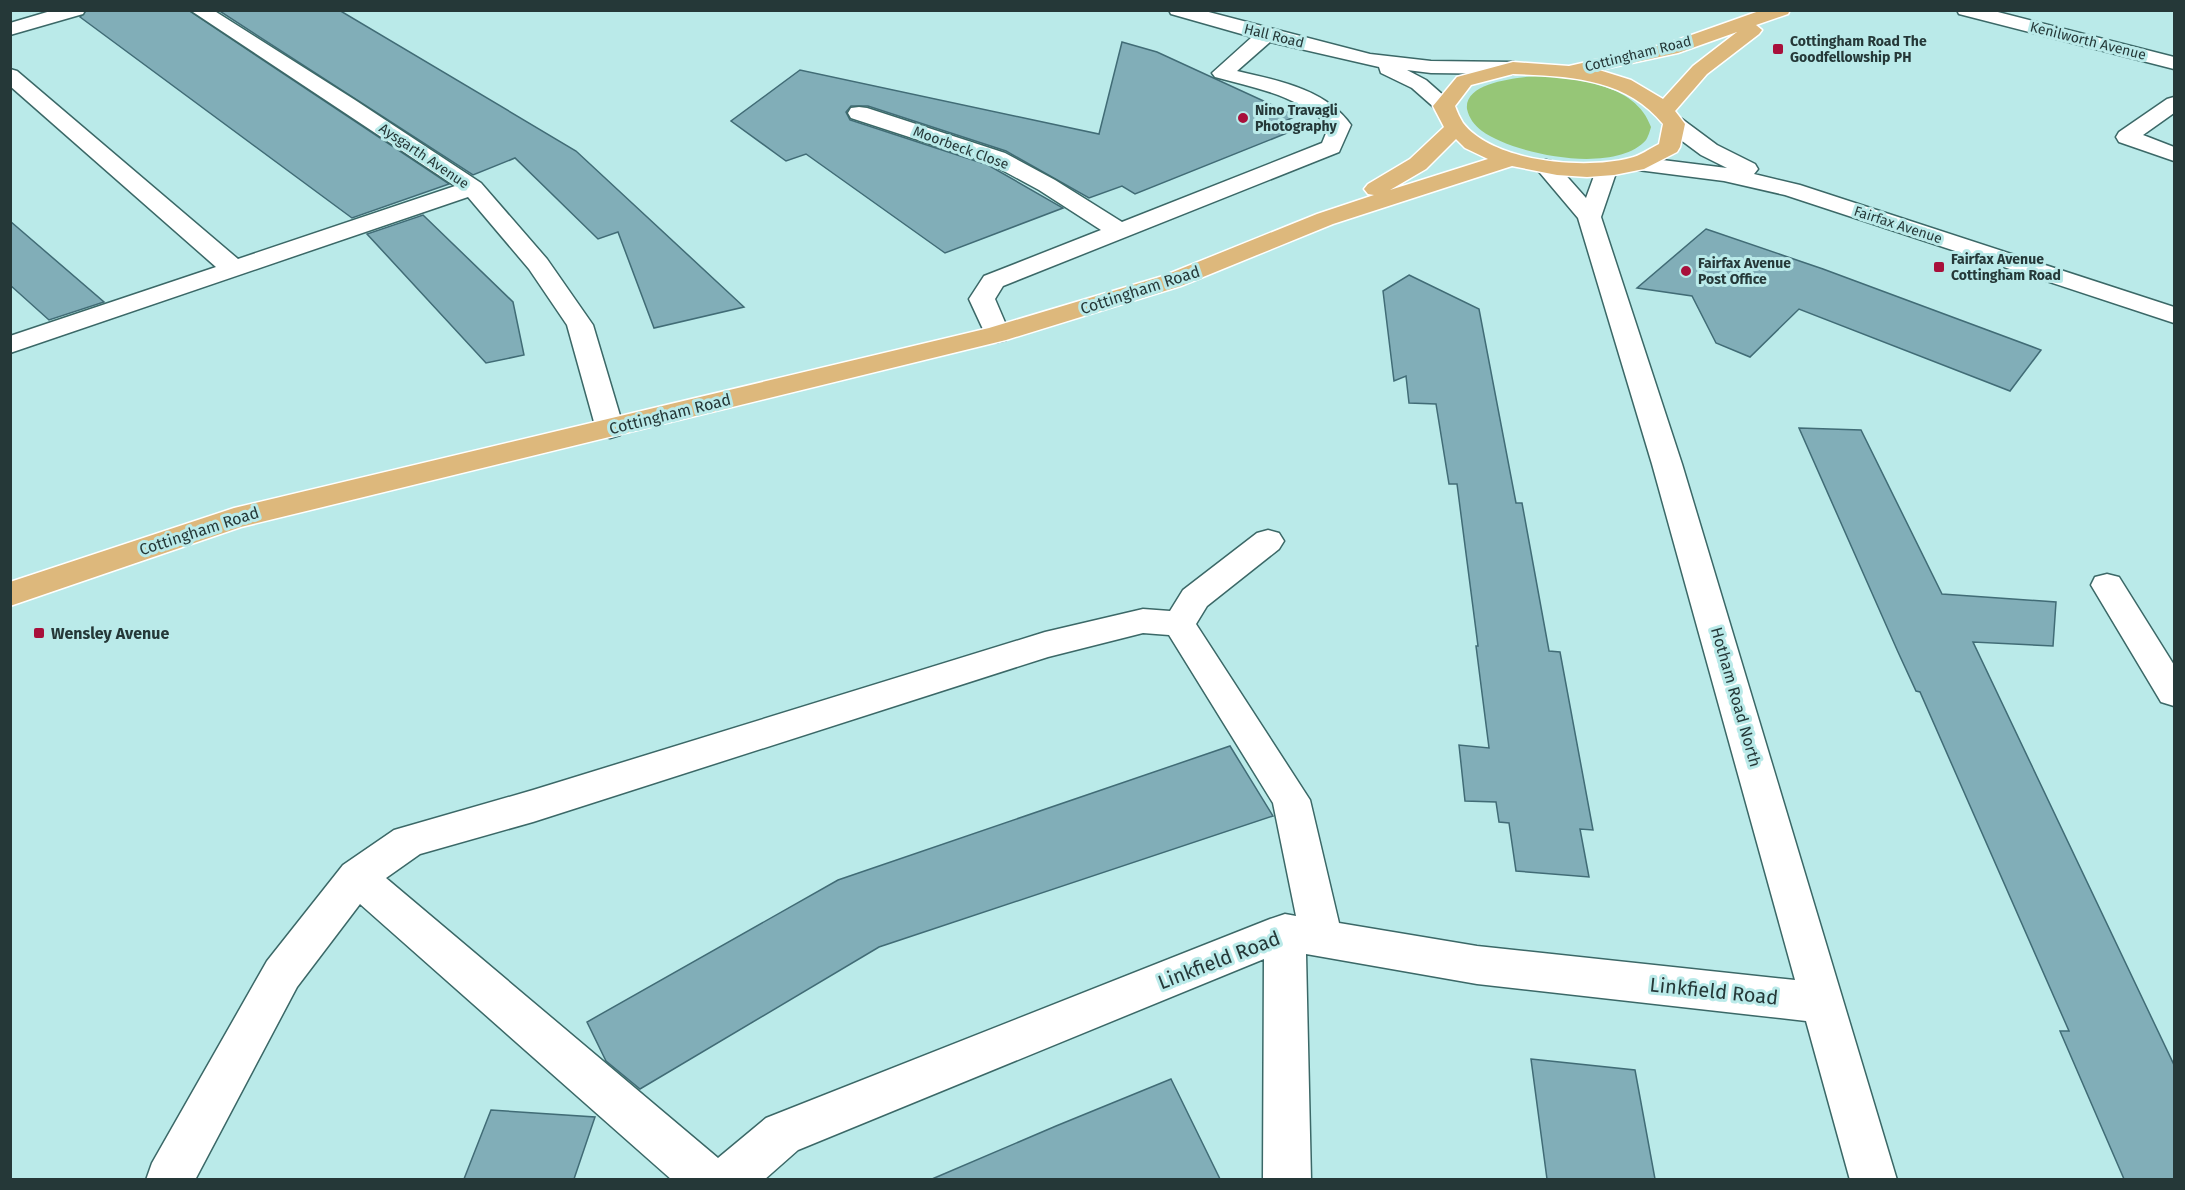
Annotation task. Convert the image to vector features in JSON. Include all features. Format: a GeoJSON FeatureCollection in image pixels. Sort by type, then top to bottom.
{"type":"FeatureCollection","features":[{"type":"Feature","properties":{"kind":"main road","name":"Cottingham Road"},"geometry":{"type":"LineString","coordinates":[[1572,70],[1671,49],[1776,13]]}},
{"type":"Feature","properties":{"kind":"main road","name":"Cottingham Road"},"geometry":{"type":"LineString","coordinates":[[1325,219],[1418,164],[1454,129],[1476,146],[1511,159],[1546,167],[1606,170],[1638,164],[1669,147],[1669,116],[1700,70],[1776,13]]}},
{"type":"Feature","properties":{"kind":"main road"},"geometry":{"type":"LineString","coordinates":[[1454,129],[1444,106],[1464,81],[1513,68],[1572,70],[1626,85],[1669,116]]}},
{"type":"Feature","properties":{"kind":"main road","name":"Cottingham Road"},"geometry":{"type":"LineString","coordinates":[[10,594],[234,518],[997,334],[1172,281],[1325,219],[1511,159]]}},
{"type":"Feature","properties":{"kind":"street"},"geometry":{"type":"LineString","coordinates":[[10,29],[76,10]]}},
{"type":"Feature","properties":{"kind":"street","name":"Aysgarth Avenue"},"geometry":{"type":"LineString","coordinates":[[199,10],[348,104],[473,188],[538,264],[580,325],[610,429]]}},
{"type":"Feature","properties":{"kind":"street","name":"Hall Road"},"geometry":{"type":"LineString","coordinates":[[1178,10],[1266,35],[1370,60],[1431,67],[1513,68]]}},
{"type":"Feature","properties":{"kind":"street","name":"Kenilworth Avenue"},"geometry":{"type":"LineString","coordinates":[[1966,10],[2175,63]]}},
{"type":"Feature","properties":{"kind":"street"},"geometry":{"type":"LineString","coordinates":[[997,334],[982,299],[993,281],[1038,261],[1120,232],[1331,147],[1340,125],[1328,111],[1298,94],[1222,73],[1266,35]]}},
{"type":"Feature","properties":{"kind":"street","name":"Hall Road"},"geometry":{"type":"LineString","coordinates":[[1370,60],[1419,84],[1444,106]]}},
{"type":"Feature","properties":{"kind":"street"},"geometry":{"type":"LineString","coordinates":[[10,75],[132,184],[235,270]]}},
{"type":"Feature","properties":{"kind":"street"},"geometry":{"type":"LineString","coordinates":[[2175,103],[2127,137],[2175,154]]}},
{"type":"Feature","properties":{"kind":"street","name":"Moorbeck Close"},"geometry":{"type":"LineString","coordinates":[[840,125],[865,107],[997,158],[1047,185],[1120,232]]}},
{"type":"Feature","properties":{"kind":"street","name":"Fairfax Avenue"},"geometry":{"type":"LineString","coordinates":[[1669,116],[1709,150],[1792,190]]}},
{"type":"Feature","properties":{"kind":"street","name":"Fairfax Avenue"},"geometry":{"type":"LineString","coordinates":[[1638,164],[1724,174],[1792,190],[2175,315]]}},
{"type":"Feature","properties":{"kind":"street","name":"Hotham Road North"},"geometry":{"type":"LineString","coordinates":[[1546,167],[1589,217],[1667,464],[1740,709],[1874,1179]]}},
{"type":"Feature","properties":{"kind":"street"},"geometry":{"type":"LineString","coordinates":[[1589,217],[1606,170]]}},
{"type":"Feature","properties":{"kind":"street"},"geometry":{"type":"LineString","coordinates":[[10,345],[473,188]]}},
{"type":"Feature","properties":{"kind":"street"},"geometry":{"type":"LineString","coordinates":[[1179,624],[1195,598],[1268,541]]}},
{"type":"Feature","properties":{"kind":"street"},"geometry":{"type":"LineString","coordinates":[[2107,585],[2175,693]]}},
{"type":"Feature","properties":{"kind":"street"},"geometry":{"type":"LineString","coordinates":[[169,1179],[282,974],[357,877],[408,841],[532,806],[1045,645],[1143,621],[1179,624]]}},
{"type":"Feature","properties":{"kind":"street"},"geometry":{"type":"LineString","coordinates":[[1179,624],[1291,800],[1304,936],[1287,1179]]}},
{"type":"Feature","properties":{"kind":"street"},"geometry":{"type":"LineString","coordinates":[[357,877],[708,1179]]}},
{"type":"Feature","properties":{"kind":"street","name":"Linkfield Road"},"geometry":{"type":"LineString","coordinates":[[728,1179],[782,1134],[1304,936],[1477,965],[1822,1003]]}},
{"type":"Feature","properties":{"kind":"green space"},"geometry":{"type":"Polygon","coordinates":[[[1535,76],[1585,81],[1618,92],[1643,112],[1651,127],[1647,139],[1631,151],[1612,157],[1565,158],[1540,154],[1497,140],[1482,131],[1472,121],[1467,109],[1468,100],[1482,87],[1516,78],[1535,76]]]}},
{"type":"Feature","properties":{"kind":"building"},"geometry":{"type":"Polygon","coordinates":[[[87,10],[188,10],[449,184],[352,218],[80,17],[87,10]]]}},
{"type":"Feature","properties":{"kind":"building"},"geometry":{"type":"Polygon","coordinates":[[[218,10],[339,10],[576,151],[744,307],[654,328],[618,232],[598,239],[515,158],[473,175],[218,10]]]}},
{"type":"Feature","properties":{"kind":"building"},"geometry":{"type":"Polygon","coordinates":[[[1122,42],[1157,52],[1296,116],[1283,122],[1297,129],[1135,194],[1122,186],[1089,198],[1006,151],[868,106],[851,106],[846,112],[850,120],[988,165],[1063,208],[945,253],[806,154],[786,161],[731,121],[800,70],[1099,134],[1122,42]]]}},
{"type":"Feature","properties":{"kind":"building"},"geometry":{"type":"Polygon","coordinates":[[[423,215],[513,302],[524,355],[486,363],[367,234],[423,215]]]}},
{"type":"Feature","properties":{"kind":"building"},"geometry":{"type":"Polygon","coordinates":[[[10,221],[104,302],[49,320],[10,285],[10,221]]]}},
{"type":"Feature","properties":{"kind":"building"},"geometry":{"type":"Polygon","coordinates":[[[1706,229],[1823,269],[2041,350],[2010,391],[1799,309],[1750,357],[1716,343],[1692,296],[1637,288],[1706,229]]]}},
{"type":"Feature","properties":{"kind":"building"},"geometry":{"type":"Polygon","coordinates":[[[1409,275],[1479,309],[1516,503],[1522,503],[1549,651],[1560,652],[1593,830],[1580,829],[1589,877],[1516,871],[1509,823],[1499,822],[1496,802],[1465,801],[1459,745],[1489,748],[1457,484],[1449,484],[1436,404],[1409,403],[1406,376],[1394,381],[1383,291],[1409,275]]]}},
{"type":"Feature","properties":{"kind":"building"},"geometry":{"type":"Polygon","coordinates":[[[1799,428],[1861,430],[1942,594],[2056,602],[2053,646],[1973,642],[2175,1067],[2175,1179],[2124,1179],[2060,1031],[2069,1031],[1920,692],[1916,691],[1898,652],[1799,428]]]}},
{"type":"Feature","properties":{"kind":"building"},"geometry":{"type":"Polygon","coordinates":[[[1230,746],[1273,816],[879,947],[640,1089],[606,1061],[587,1022],[838,880],[1230,746]]]}},
{"type":"Feature","properties":{"kind":"building"},"geometry":{"type":"Polygon","coordinates":[[[1531,1059],[1635,1070],[1655,1179],[1547,1179],[1531,1059]]]}},
{"type":"Feature","properties":{"kind":"building"},"geometry":{"type":"Polygon","coordinates":[[[1171,1079],[1220,1179],[932,1179],[1056,1126],[1171,1079]]]}},
{"type":"Feature","properties":{"kind":"building"},"geometry":{"type":"Polygon","coordinates":[[[491,1110],[595,1117],[574,1179],[464,1179],[491,1110]]]}},
{"type":"Feature","properties":{"kind":"place","name":"Cottingham Road The Goodfellowship PH"},"geometry":{"type":"Point","coordinates":[1778,49]}},
{"type":"Feature","properties":{"kind":"place","name":"Nino Travagli Photography"},"geometry":{"type":"Point","coordinates":[1243,118]}},
{"type":"Feature","properties":{"kind":"place","name":"Fairfax Avenue Cottingham Road"},"geometry":{"type":"Point","coordinates":[1939,267]}},
{"type":"Feature","properties":{"kind":"place","name":"Fairfax Avenue Post Office"},"geometry":{"type":"Point","coordinates":[1686,271]}},
{"type":"Feature","properties":{"kind":"place","name":"Wensley Avenue"},"geometry":{"type":"Point","coordinates":[39,633]}}]}
